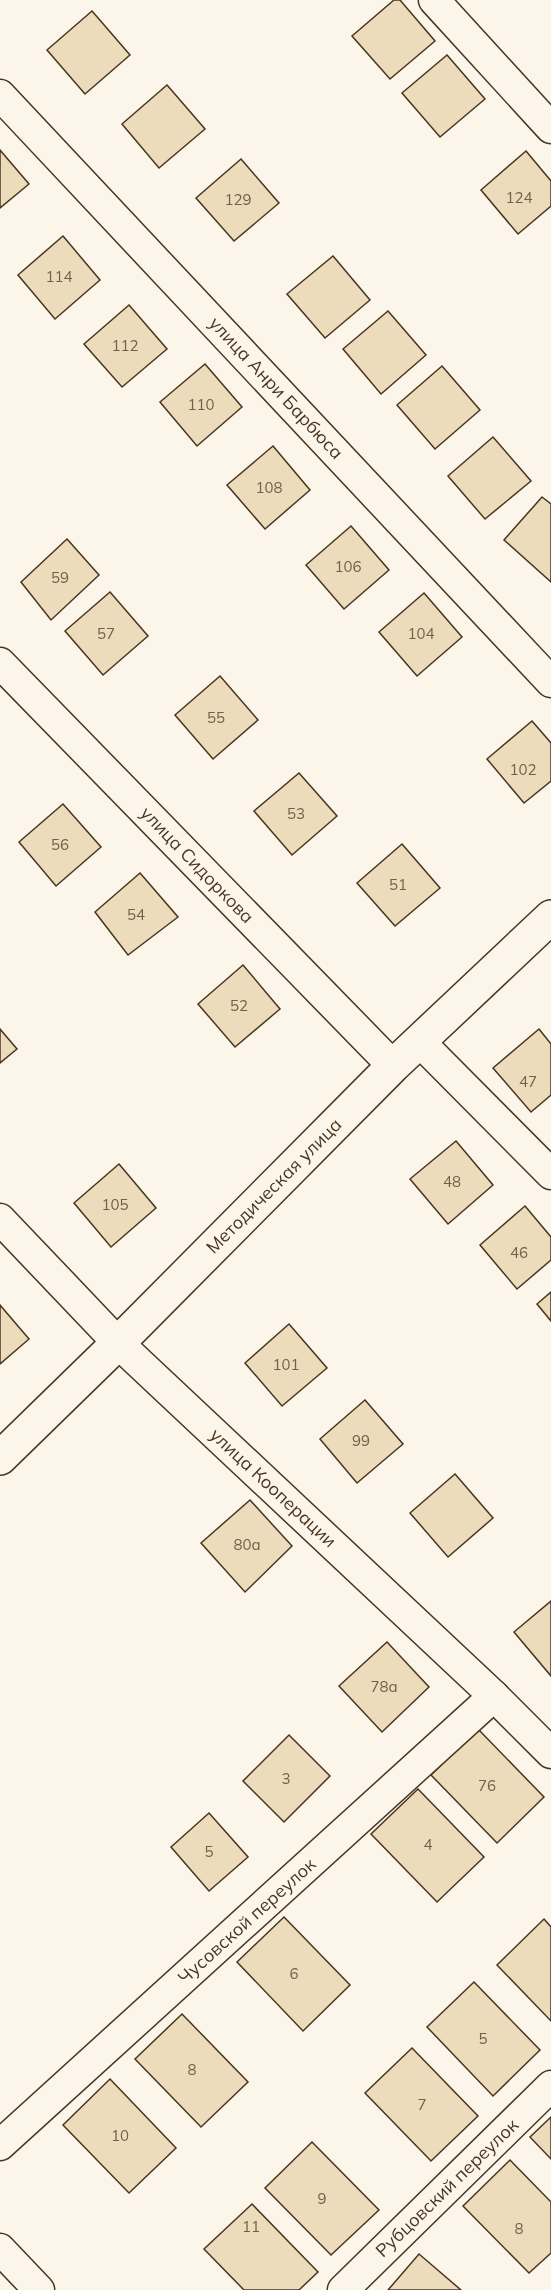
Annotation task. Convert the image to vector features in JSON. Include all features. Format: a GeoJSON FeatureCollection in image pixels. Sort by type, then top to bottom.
{"type":"FeatureCollection","features":[{"type":"Feature","properties":{"kind":"main road","name":"Методическая улица"},"geometry":{"type":"LineString","coordinates":[[0,1458],[118,1343],[393,1066],[551,917]]}},
{"type":"Feature","properties":{"kind":"street"},"geometry":{"type":"LineString","coordinates":[[434,0],[551,128]]}},
{"type":"Feature","properties":{"kind":"street","name":"улица Анри Барбюса"},"geometry":{"type":"LineString","coordinates":[[0,95],[551,682]]}},
{"type":"Feature","properties":{"kind":"street","name":"улица Сидоркова"},"geometry":{"type":"LineString","coordinates":[[0,663],[393,1066]]}},
{"type":"Feature","properties":{"kind":"street"},"geometry":{"type":"LineString","coordinates":[[419,1041],[551,1174]]}},
{"type":"Feature","properties":{"kind":"street","name":"улица Кооперации"},"geometry":{"type":"LineString","coordinates":[[0,1220],[118,1343],[551,1752]]}},
{"type":"Feature","properties":{"kind":"street","name":"Чусовской переулок"},"geometry":{"type":"LineString","coordinates":[[0,2145],[494,1696]]}},
{"type":"Feature","properties":{"kind":"street","name":"Рубцовский переулок"},"geometry":{"type":"LineString","coordinates":[[343,2290],[551,2086]]}},
{"type":"Feature","properties":{"kind":"street"},"geometry":{"type":"LineString","coordinates":[[0,2249],[39,2290]]}},
{"type":"Feature","properties":{"kind":"building"},"geometry":{"type":"Polygon","coordinates":[[[394,0],[400,0],[435,41],[390,79],[352,36],[394,0]]]}},
{"type":"Feature","properties":{"kind":"building"},"geometry":{"type":"Polygon","coordinates":[[[92,11],[130,55],[85,94],[47,50],[92,11]]]}},
{"type":"Feature","properties":{"kind":"building"},"geometry":{"type":"Polygon","coordinates":[[[447,55],[485,99],[440,137],[402,93],[447,55]]]}},
{"type":"Feature","properties":{"kind":"building"},"geometry":{"type":"Polygon","coordinates":[[[167,85],[205,129],[159,168],[122,124],[167,85]]]}},
{"type":"Feature","properties":{"kind":"building"},"geometry":{"type":"Polygon","coordinates":[[[0,150],[29,184],[0,208],[0,150]]]}},
{"type":"Feature","properties":{"kind":"building"},"geometry":{"type":"Polygon","coordinates":[[[526,151],[551,181],[551,206],[518,234],[481,190],[526,151]]]}},
{"type":"Feature","properties":{"kind":"building"},"geometry":{"type":"Polygon","coordinates":[[[241,159],[279,203],[234,241],[196,198],[241,159]]]}},
{"type":"Feature","properties":{"kind":"building"},"geometry":{"type":"Polygon","coordinates":[[[63,236],[100,280],[55,319],[18,275],[63,236]]]}},
{"type":"Feature","properties":{"kind":"building"},"geometry":{"type":"Polygon","coordinates":[[[333,256],[370,300],[325,338],[287,294],[333,256]]]}},
{"type":"Feature","properties":{"kind":"building"},"geometry":{"type":"Polygon","coordinates":[[[129,305],[167,349],[122,387],[84,344],[129,305]]]}},
{"type":"Feature","properties":{"kind":"building"},"geometry":{"type":"Polygon","coordinates":[[[388,311],[426,355],[381,394],[343,349],[388,311]]]}},
{"type":"Feature","properties":{"kind":"building"},"geometry":{"type":"Polygon","coordinates":[[[205,364],[242,407],[197,446],[160,402],[205,364]]]}},
{"type":"Feature","properties":{"kind":"building"},"geometry":{"type":"Polygon","coordinates":[[[442,366],[480,410],[435,449],[397,405],[442,366]]]}},
{"type":"Feature","properties":{"kind":"building"},"geometry":{"type":"Polygon","coordinates":[[[493,437],[531,481],[485,519],[448,476],[493,437]]]}},
{"type":"Feature","properties":{"kind":"building"},"geometry":{"type":"Polygon","coordinates":[[[273,446],[310,490],[265,529],[227,485],[273,446]]]}},
{"type":"Feature","properties":{"kind":"building"},"geometry":{"type":"Polygon","coordinates":[[[542,497],[551,504],[551,582],[504,540],[542,497]]]}},
{"type":"Feature","properties":{"kind":"building"},"geometry":{"type":"Polygon","coordinates":[[[351,526],[389,570],[344,609],[306,565],[351,526]]]}},
{"type":"Feature","properties":{"kind":"building"},"geometry":{"type":"Polygon","coordinates":[[[67,539],[99,575],[51,620],[21,582],[67,539]]]}},
{"type":"Feature","properties":{"kind":"building"},"geometry":{"type":"Polygon","coordinates":[[[110,592],[148,636],[103,675],[65,631],[110,592]]]}},
{"type":"Feature","properties":{"kind":"building"},"geometry":{"type":"Polygon","coordinates":[[[424,593],[462,637],[417,676],[379,632],[424,593]]]}},
{"type":"Feature","properties":{"kind":"building"},"geometry":{"type":"Polygon","coordinates":[[[220,676],[258,720],[213,759],[175,715],[220,676]]]}},
{"type":"Feature","properties":{"kind":"building"},"geometry":{"type":"Polygon","coordinates":[[[532,721],[551,743],[551,781],[524,803],[487,759],[532,721]]]}},
{"type":"Feature","properties":{"kind":"building"},"geometry":{"type":"Polygon","coordinates":[[[299,773],[337,816],[292,855],[254,811],[299,773]]]}},
{"type":"Feature","properties":{"kind":"building"},"geometry":{"type":"Polygon","coordinates":[[[63,804],[101,847],[56,886],[19,842],[63,804]]]}},
{"type":"Feature","properties":{"kind":"building"},"geometry":{"type":"Polygon","coordinates":[[[402,844],[440,888],[395,926],[357,883],[402,844]]]}},
{"type":"Feature","properties":{"kind":"building"},"geometry":{"type":"Polygon","coordinates":[[[140,873],[178,917],[128,955],[95,912],[140,873]]]}},
{"type":"Feature","properties":{"kind":"building"},"geometry":{"type":"Polygon","coordinates":[[[243,965],[280,1009],[235,1047],[198,1004],[243,965]]]}},
{"type":"Feature","properties":{"kind":"building"},"geometry":{"type":"Polygon","coordinates":[[[0,1029],[17,1049],[0,1063],[0,1029]]]}},
{"type":"Feature","properties":{"kind":"building"},"geometry":{"type":"Polygon","coordinates":[[[539,1029],[551,1044],[551,1095],[531,1112],[493,1068],[539,1029]]]}},
{"type":"Feature","properties":{"kind":"building"},"geometry":{"type":"Polygon","coordinates":[[[456,1141],[493,1185],[448,1224],[410,1179],[456,1141]]]}},
{"type":"Feature","properties":{"kind":"building"},"geometry":{"type":"Polygon","coordinates":[[[119,1164],[156,1208],[111,1247],[74,1203],[119,1164]]]}},
{"type":"Feature","properties":{"kind":"building"},"geometry":{"type":"Polygon","coordinates":[[[525,1206],[551,1237],[551,1260],[517,1289],[480,1245],[525,1206]]]}},
{"type":"Feature","properties":{"kind":"building"},"geometry":{"type":"Polygon","coordinates":[[[551,1292],[551,1321],[537,1304],[551,1292]]]}},
{"type":"Feature","properties":{"kind":"building"},"geometry":{"type":"Polygon","coordinates":[[[0,1305],[29,1339],[0,1364],[0,1305]]]}},
{"type":"Feature","properties":{"kind":"building"},"geometry":{"type":"Polygon","coordinates":[[[289,1324],[327,1368],[282,1406],[245,1363],[289,1324]]]}},
{"type":"Feature","properties":{"kind":"building"},"geometry":{"type":"Polygon","coordinates":[[[365,1400],[403,1444],[357,1483],[320,1439],[365,1400]]]}},
{"type":"Feature","properties":{"kind":"building"},"geometry":{"type":"Polygon","coordinates":[[[455,1474],[493,1518],[448,1557],[410,1513],[455,1474]]]}},
{"type":"Feature","properties":{"kind":"building"},"geometry":{"type":"Polygon","coordinates":[[[250,1500],[292,1546],[245,1592],[201,1543],[250,1500]]]}},
{"type":"Feature","properties":{"kind":"building"},"geometry":{"type":"Polygon","coordinates":[[[551,1601],[551,1676],[514,1632],[551,1601]]]}},
{"type":"Feature","properties":{"kind":"building"},"geometry":{"type":"Polygon","coordinates":[[[387,1642],[429,1687],[382,1732],[339,1686],[387,1642]]]}},
{"type":"Feature","properties":{"kind":"building"},"geometry":{"type":"Polygon","coordinates":[[[478,1729],[544,1797],[497,1843],[431,1775],[478,1729]]]}},
{"type":"Feature","properties":{"kind":"building"},"geometry":{"type":"Polygon","coordinates":[[[289,1735],[330,1776],[284,1822],[243,1781],[289,1735]]]}},
{"type":"Feature","properties":{"kind":"building"},"geometry":{"type":"Polygon","coordinates":[[[418,1789],[484,1857],[437,1902],[371,1834],[418,1789]]]}},
{"type":"Feature","properties":{"kind":"building"},"geometry":{"type":"Polygon","coordinates":[[[209,1813],[248,1857],[209,1891],[171,1847],[209,1813]]]}},
{"type":"Feature","properties":{"kind":"building"},"geometry":{"type":"Polygon","coordinates":[[[284,1917],[350,1985],[303,2031],[237,1962],[284,1917]]]}},
{"type":"Feature","properties":{"kind":"building"},"geometry":{"type":"Polygon","coordinates":[[[544,1919],[551,1927],[551,2021],[497,1965],[544,1919]]]}},
{"type":"Feature","properties":{"kind":"building"},"geometry":{"type":"Polygon","coordinates":[[[474,1982],[540,2050],[493,2096],[427,2027],[474,1982]]]}},
{"type":"Feature","properties":{"kind":"building"},"geometry":{"type":"Polygon","coordinates":[[[182,2014],[248,2082],[201,2127],[135,2059],[182,2014]]]}},
{"type":"Feature","properties":{"kind":"building"},"geometry":{"type":"Polygon","coordinates":[[[412,2048],[478,2116],[431,2161],[365,2093],[412,2048]]]}},
{"type":"Feature","properties":{"kind":"building"},"geometry":{"type":"Polygon","coordinates":[[[110,2079],[176,2148],[129,2193],[63,2125],[110,2079]]]}},
{"type":"Feature","properties":{"kind":"building"},"geometry":{"type":"Polygon","coordinates":[[[551,2117],[551,2159],[530,2137],[551,2117]]]}},
{"type":"Feature","properties":{"kind":"building"},"geometry":{"type":"Polygon","coordinates":[[[312,2142],[379,2210],[331,2255],[265,2188],[312,2142]]]}},
{"type":"Feature","properties":{"kind":"building"},"geometry":{"type":"Polygon","coordinates":[[[510,2160],[551,2202],[551,2253],[529,2273],[463,2206],[510,2160]]]}},
{"type":"Feature","properties":{"kind":"building"},"geometry":{"type":"Polygon","coordinates":[[[252,2204],[318,2272],[299,2290],[244,2290],[204,2249],[252,2204]]]}},
{"type":"Feature","properties":{"kind":"building"},"geometry":{"type":"Polygon","coordinates":[[[419,2254],[461,2290],[388,2290],[419,2254]]]}}]}
